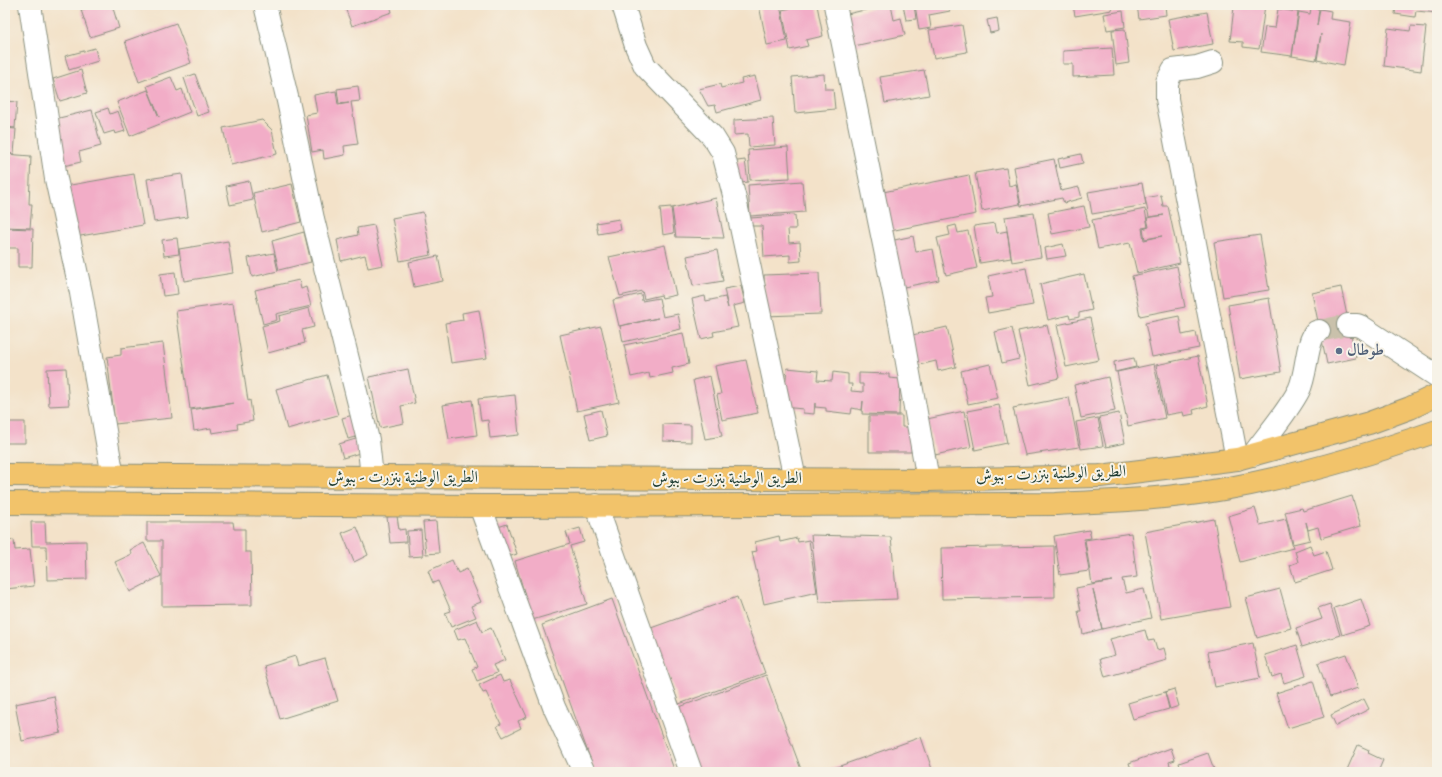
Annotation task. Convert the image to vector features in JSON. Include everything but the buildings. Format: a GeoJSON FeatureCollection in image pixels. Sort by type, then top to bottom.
{"type":"FeatureCollection","features":[{"type":"Feature","properties":{"kind":"main road","name":"الطريق الوطنية بنزرت - ببوش"},"geometry":{"type":"LineString","coordinates":[[5,475],[113,477],[928,480],[1100,476],[1245,457],[1369,423],[1410,408],[1437,395]]}},
{"type":"Feature","properties":{"kind":"main road","name":"الطريق الوطنية بنزرت - ببوش"},"geometry":{"type":"LineString","coordinates":[[5,504],[596,506],[1056,504],[1124,501],[1223,489],[1291,475],[1332,465],[1437,431]]}},
{"type":"Feature","properties":{"kind":"street"},"geometry":{"type":"LineString","coordinates":[[30,5],[56,179],[81,293],[113,477]]}},
{"type":"Feature","properties":{"kind":"street"},"geometry":{"type":"LineString","coordinates":[[265,5],[288,101],[313,219],[368,440],[372,478]]}},
{"type":"Feature","properties":{"kind":"street"},"geometry":{"type":"LineString","coordinates":[[623,5],[636,46],[645,66],[713,137],[723,153],[738,215],[795,479]]}},
{"type":"Feature","properties":{"kind":"street"},"geometry":{"type":"LineString","coordinates":[[835,5],[900,323],[928,480]]}},
{"type":"Feature","properties":{"kind":"street"},"geometry":{"type":"LineString","coordinates":[[1213,62],[1197,67],[1172,70],[1167,82],[1167,100],[1245,457]]}},
{"type":"Feature","properties":{"kind":"street"},"geometry":{"type":"LineString","coordinates":[[1348,325],[1362,327],[1437,376]]}},
{"type":"Feature","properties":{"kind":"street"},"geometry":{"type":"LineString","coordinates":[[1245,457],[1299,390],[1306,371],[1311,339],[1316,332],[1320,331]]}},
{"type":"Feature","properties":{"kind":"street"},"geometry":{"type":"LineString","coordinates":[[480,506],[554,707],[584,772]]}},
{"type":"Feature","properties":{"kind":"street"},"geometry":{"type":"LineString","coordinates":[[596,506],[691,772]]}},
{"type":"Feature","properties":{"kind":"tunnel"},"geometry":{"type":"LineString","coordinates":[[1319,331],[1348,325]]}},
{"type":"Feature","properties":{"kind":"place","name":"طوطال"},"geometry":{"type":"Point","coordinates":[1339,351]}}]}
